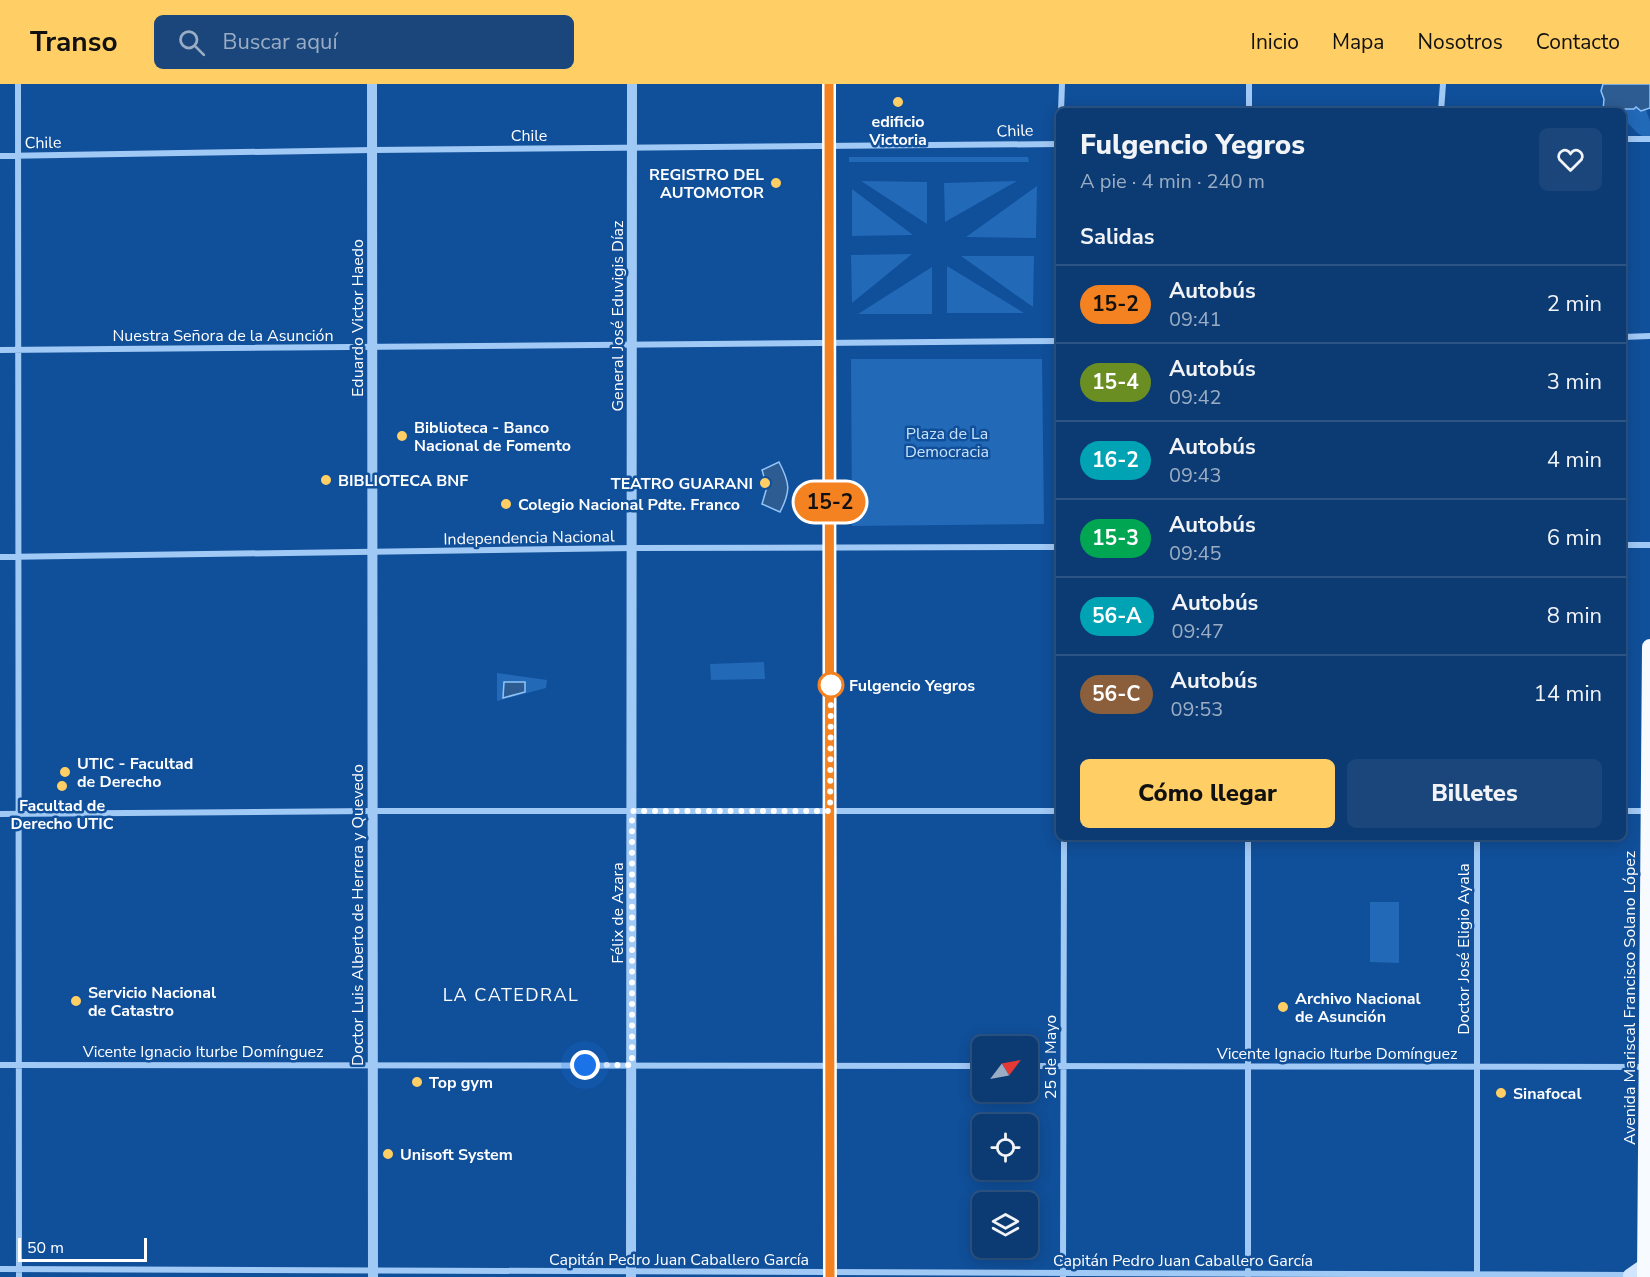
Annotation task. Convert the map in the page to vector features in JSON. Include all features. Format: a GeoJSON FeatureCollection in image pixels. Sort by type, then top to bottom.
{"type":"FeatureCollection","features":[{"type":"Feature","properties":{"kind":"highway","name":"Avenida Mariscal Francisco Solano López"},"geometry":{"type":"LineString","coordinates":[[1643,1272],[1648,1067],[1650,647]]}},
{"type":"Feature","properties":{"kind":"street"},"geometry":{"type":"LineString","coordinates":[[18,84],[20,1277]]}},
{"type":"Feature","properties":{"kind":"street","name":"Eduardo Victor Haedo"},"geometry":{"type":"LineString","coordinates":[[372,84],[372,553]]}},
{"type":"Feature","properties":{"kind":"street","name":"General José Eduvigis Díaz"},"geometry":{"type":"LineString","coordinates":[[632,84],[633,548]]}},
{"type":"Feature","properties":{"kind":"street"},"geometry":{"type":"LineString","coordinates":[[830,84],[830,1275]]}},
{"type":"Feature","properties":{"kind":"street"},"geometry":{"type":"LineString","coordinates":[[1061,108],[1062,84]]}},
{"type":"Feature","properties":{"kind":"street"},"geometry":{"type":"LineString","coordinates":[[1249,84],[1249,108]]}},
{"type":"Feature","properties":{"kind":"street"},"geometry":{"type":"LineString","coordinates":[[1441,108],[1443,84]]}},
{"type":"Feature","properties":{"kind":"street"},"geometry":{"type":"LineString","coordinates":[[1626,139],[1650,139]]}},
{"type":"Feature","properties":{"kind":"street","name":"Chile"},"geometry":{"type":"LineString","coordinates":[[0,156],[1056,144]]}},
{"type":"Feature","properties":{"kind":"street"},"geometry":{"type":"LineString","coordinates":[[1626,337],[1650,336]]}},
{"type":"Feature","properties":{"kind":"street","name":"Nuestra Señora de la Asunción"},"geometry":{"type":"LineString","coordinates":[[0,350],[1056,341]]}},
{"type":"Feature","properties":{"kind":"street"},"geometry":{"type":"LineString","coordinates":[[1626,544],[1650,545]]}},
{"type":"Feature","properties":{"kind":"street","name":"Independencia Nacional"},"geometry":{"type":"LineString","coordinates":[[0,557],[633,548],[1056,547]]}},
{"type":"Feature","properties":{"kind":"street","name":"Félix de Azara"},"geometry":{"type":"LineString","coordinates":[[631,1275],[633,548]]}},
{"type":"Feature","properties":{"kind":"street","name":"Doctor Luis Alberto de Herrera y Quevedo"},"geometry":{"type":"LineString","coordinates":[[372,553],[373,1274]]}},
{"type":"Feature","properties":{"kind":"street"},"geometry":{"type":"LineString","coordinates":[[0,814],[372,811],[1056,811]]}},
{"type":"Feature","properties":{"kind":"street"},"geometry":{"type":"LineString","coordinates":[[1626,811],[1649,811]]}},
{"type":"Feature","properties":{"kind":"street","name":"25 de Mayo"},"geometry":{"type":"LineString","coordinates":[[1063,1275],[1064,840]]}},
{"type":"Feature","properties":{"kind":"street"},"geometry":{"type":"LineString","coordinates":[[1248,840],[1248,1275]]}},
{"type":"Feature","properties":{"kind":"street","name":"Doctor José Eligio Ayala"},"geometry":{"type":"LineString","coordinates":[[1477,840],[1477,1276]]}},
{"type":"Feature","properties":{"kind":"street","name":"Vicente Ignacio Iturbe Domínguez"},"geometry":{"type":"LineString","coordinates":[[0,1065],[972,1066]]}},
{"type":"Feature","properties":{"kind":"street","name":"Vicente Ignacio Iturbe Domínguez"},"geometry":{"type":"LineString","coordinates":[[1038,1066],[1648,1067]]}},
{"type":"Feature","properties":{"kind":"street","name":"Capitán Pedro Juan Caballero García"},"geometry":{"type":"LineString","coordinates":[[0,1269],[631,1275],[1477,1276],[1643,1272]]}},
{"type":"Feature","properties":{"kind":"green space"},"geometry":{"type":"Polygon","coordinates":[[[1650,84],[1646,110],[1650,121],[1650,138],[1638,133],[1626,122],[1626,108],[1650,84]]]}},
{"type":"Feature","properties":{"kind":"green space"},"geometry":{"type":"Polygon","coordinates":[[[849,157],[1028,157],[1029,162],[849,162],[849,157]]]}},
{"type":"Feature","properties":{"kind":"green space"},"geometry":{"type":"Polygon","coordinates":[[[861,181],[927,182],[927,224],[861,181]]]}},
{"type":"Feature","properties":{"kind":"green space"},"geometry":{"type":"Polygon","coordinates":[[[1017,181],[945,222],[944,183],[1017,181]]]}},
{"type":"Feature","properties":{"kind":"green space"},"geometry":{"type":"Polygon","coordinates":[[[1037,186],[1036,238],[966,237],[1037,186]]]}},
{"type":"Feature","properties":{"kind":"green space"},"geometry":{"type":"Polygon","coordinates":[[[852,189],[913,235],[852,236],[852,189]]]}},
{"type":"Feature","properties":{"kind":"green space"},"geometry":{"type":"Polygon","coordinates":[[[912,254],[852,303],[851,255],[912,254]]]}},
{"type":"Feature","properties":{"kind":"green space"},"geometry":{"type":"Polygon","coordinates":[[[961,256],[1034,256],[1033,307],[961,256]]]}},
{"type":"Feature","properties":{"kind":"green space"},"geometry":{"type":"Polygon","coordinates":[[[947,266],[1024,313],[947,313],[947,266]]]}},
{"type":"Feature","properties":{"kind":"green space"},"geometry":{"type":"Polygon","coordinates":[[[932,267],[932,314],[858,314],[932,267]]]}},
{"type":"Feature","properties":{"kind":"green space","name":"Plaza de La Democracia"},"geometry":{"type":"Polygon","coordinates":[[[851,359],[1042,359],[1044,524],[852,526],[851,359]]]}},
{"type":"Feature","properties":{"kind":"green space"},"geometry":{"type":"Polygon","coordinates":[[[764,662],[765,679],[711,680],[710,664],[764,662]]]}},
{"type":"Feature","properties":{"kind":"green space"},"geometry":{"type":"Polygon","coordinates":[[[497,673],[547,680],[546,688],[497,701],[497,673]]]}},
{"type":"Feature","properties":{"kind":"green space"},"geometry":{"type":"Polygon","coordinates":[[[1370,902],[1399,902],[1399,963],[1370,962],[1370,902]]]}},
{"type":"Feature","properties":{"kind":"shaded area"},"geometry":{"type":"Polygon","coordinates":[[[1603,84],[1650,84],[1650,108],[1641,111],[1636,107],[1634,109],[1603,108],[1604,99],[1601,91],[1603,84]]]}},
{"type":"Feature","properties":{"kind":"shaded area"},"geometry":{"type":"Polygon","coordinates":[[[779,462],[788,487],[780,512],[762,504],[767,487],[762,470],[779,462]]]}},
{"type":"Feature","properties":{"kind":"shaded area"},"geometry":{"type":"Polygon","coordinates":[[[504,682],[525,682],[525,692],[503,698],[504,682]]]}},
{"type":"Feature","properties":{"kind":"bus line","name":"15-2"},"geometry":{"type":"LineString","coordinates":[[829,84],[830,1277]]}},
{"type":"Feature","properties":{"kind":"place","name":"edificio Victoria"},"geometry":{"type":"Point","coordinates":[898,102]}},
{"type":"Feature","properties":{"kind":"place","name":"REGISTRO DEL AUTOMOTOR"},"geometry":{"type":"Point","coordinates":[776,183]}},
{"type":"Feature","properties":{"kind":"place","name":"Biblioteca - Banco Nacional de Fomento"},"geometry":{"type":"Point","coordinates":[402,436]}},
{"type":"Feature","properties":{"kind":"place","name":"BIBLIOTECA BNF"},"geometry":{"type":"Point","coordinates":[326,480]}},
{"type":"Feature","properties":{"kind":"place","name":"TEATRO GUARANI"},"geometry":{"type":"Point","coordinates":[765,483]}},
{"type":"Feature","properties":{"kind":"place","name":"Colegio Nacional Pdte. Franco"},"geometry":{"type":"Point","coordinates":[506,504]}},
{"type":"Feature","properties":{"kind":"place","name":"Fulgencio Yegros"},"geometry":{"type":"Point","coordinates":[831,685]}},
{"type":"Feature","properties":{"kind":"place","name":"UTIC - Facultad de Derecho"},"geometry":{"type":"Point","coordinates":[65,772]}},
{"type":"Feature","properties":{"kind":"place","name":"Facultad de Derecho UTIC"},"geometry":{"type":"Point","coordinates":[62,786]}},
{"type":"Feature","properties":{"kind":"place","name":"Servicio Nacional de Catastro"},"geometry":{"type":"Point","coordinates":[76,1001]}},
{"type":"Feature","properties":{"kind":"place","name":"Archivo Nacional de Asunción"},"geometry":{"type":"Point","coordinates":[1283,1007]}},
{"type":"Feature","properties":{"kind":"place","name":"Top gym"},"geometry":{"type":"Point","coordinates":[417,1082]}},
{"type":"Feature","properties":{"kind":"place","name":"Sinafocal"},"geometry":{"type":"Point","coordinates":[1501,1093]}},
{"type":"Feature","properties":{"kind":"place","name":"Unisoft System"},"geometry":{"type":"Point","coordinates":[388,1154]}},
{"type":"Feature","properties":{"kind":"district","name":"LA CATEDRAL"},"geometry":{"type":"Point","coordinates":[511,995]}},
{"type":"Feature","properties":{"kind":"route"},"geometry":{"type":"LineString","coordinates":[[585,1065],[632,1065],[632,811],[830,811],[831,685]]}}]}
